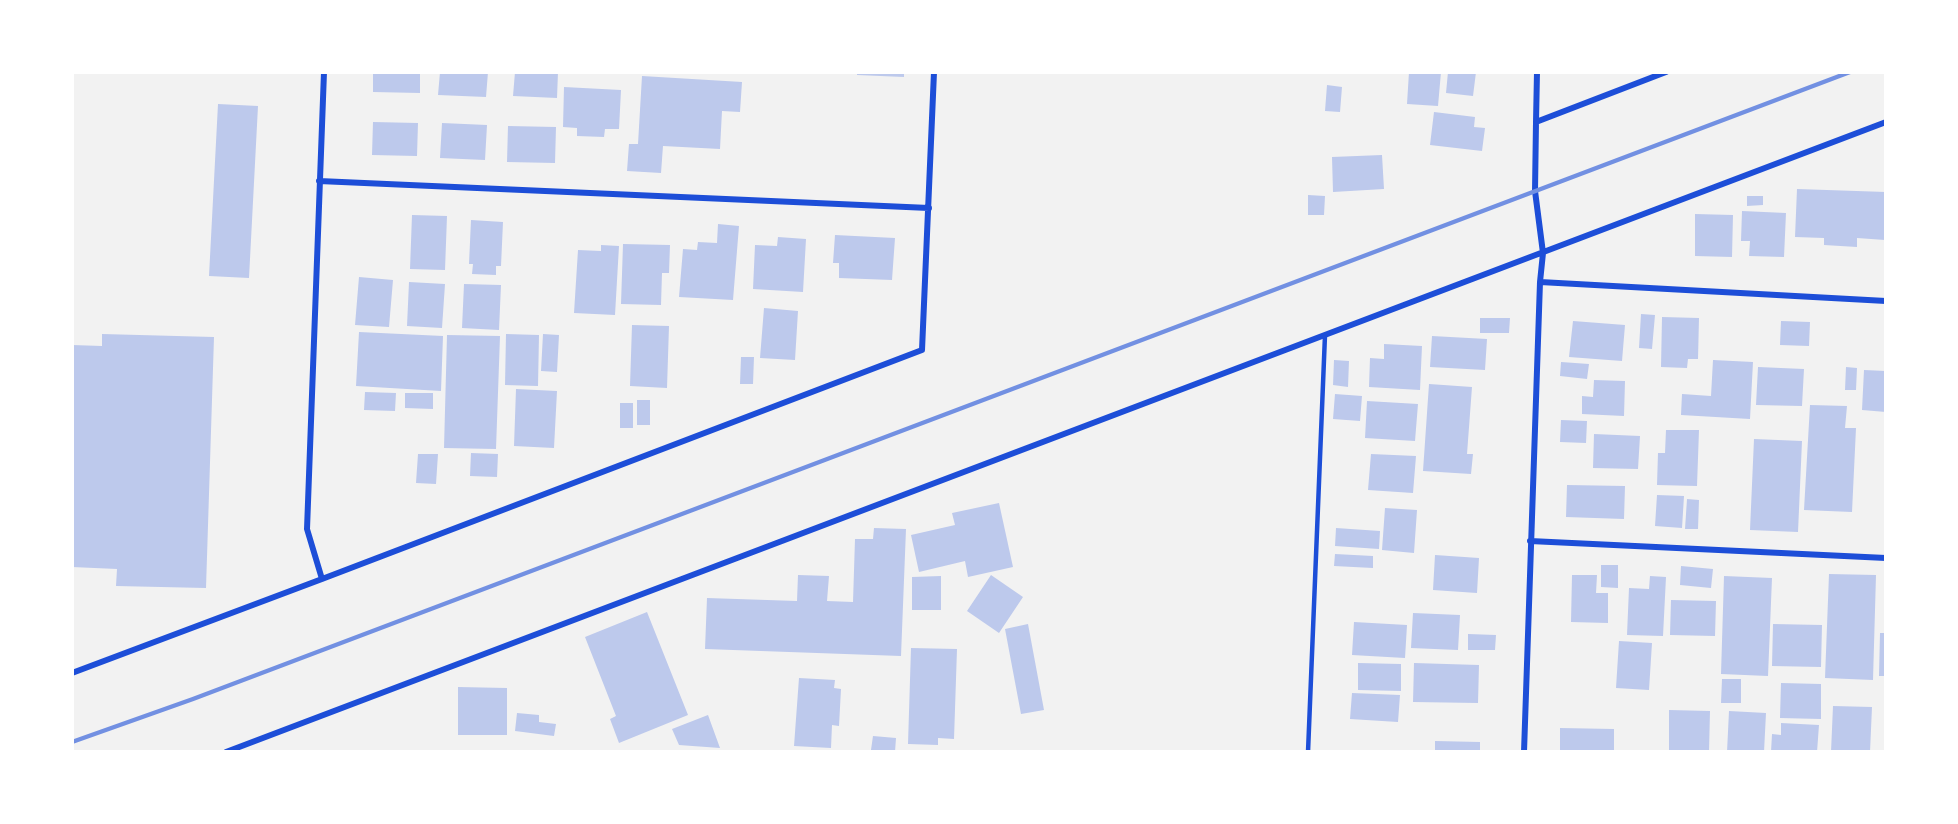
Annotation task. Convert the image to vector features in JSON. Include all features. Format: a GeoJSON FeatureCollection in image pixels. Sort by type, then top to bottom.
{"type":"FeatureCollection","features":[{"type":"Feature","properties":{"kind":"street"},"geometry":{"type":"LineString","coordinates":[[322,579],[307,530],[324,72]]}},
{"type":"Feature","properties":{"kind":"street"},"geometry":{"type":"LineString","coordinates":[[72,673],[921,350],[934,72]]}},
{"type":"Feature","properties":{"kind":"street"},"geometry":{"type":"LineString","coordinates":[[1524,752],[1530,542],[1543,252],[1535,191],[1537,72]]}},
{"type":"Feature","properties":{"kind":"street"},"geometry":{"type":"LineString","coordinates":[[1536,122],[1666,72]]}},
{"type":"Feature","properties":{"kind":"street"},"geometry":{"type":"LineString","coordinates":[[226,752],[1886,122]]}},
{"type":"Feature","properties":{"kind":"street"},"geometry":{"type":"LineString","coordinates":[[320,181],[929,208]]}},
{"type":"Feature","properties":{"kind":"street"},"geometry":{"type":"LineString","coordinates":[[1540,282],[1886,301]]}},
{"type":"Feature","properties":{"kind":"street"},"geometry":{"type":"LineString","coordinates":[[1530,542],[1886,558]]}},
{"type":"Feature","properties":{"kind":"lane"},"geometry":{"type":"LineString","coordinates":[[1308,752],[1325,336]]}},
{"type":"Feature","properties":{"kind":"building"},"geometry":{"type":"Polygon","coordinates":[[[373,72],[420,72],[420,93],[373,92],[373,72]]]}},
{"type":"Feature","properties":{"kind":"building"},"geometry":{"type":"Polygon","coordinates":[[[440,72],[488,72],[486,97],[438,95],[440,72]]]}},
{"type":"Feature","properties":{"kind":"building"},"geometry":{"type":"Polygon","coordinates":[[[515,72],[558,72],[557,98],[513,96],[515,72]]]}},
{"type":"Feature","properties":{"kind":"building"},"geometry":{"type":"Polygon","coordinates":[[[857,72],[904,72],[904,77],[857,75],[857,72]]]}},
{"type":"Feature","properties":{"kind":"building"},"geometry":{"type":"Polygon","coordinates":[[[1409,72],[1441,72],[1438,106],[1407,104],[1409,72]]]}},
{"type":"Feature","properties":{"kind":"building"},"geometry":{"type":"Polygon","coordinates":[[[1448,72],[1476,72],[1473,96],[1446,93],[1448,72]]]}},
{"type":"Feature","properties":{"kind":"building"},"geometry":{"type":"Polygon","coordinates":[[[642,76],[742,82],[740,112],[722,111],[720,149],[663,146],[661,173],[627,171],[629,144],[638,144],[642,76]]]}},
{"type":"Feature","properties":{"kind":"building"},"geometry":{"type":"Polygon","coordinates":[[[1327,85],[1342,87],[1340,112],[1325,111],[1327,85]]]}},
{"type":"Feature","properties":{"kind":"building"},"geometry":{"type":"Polygon","coordinates":[[[564,87],[621,90],[619,129],[605,129],[604,137],[577,136],[577,128],[563,127],[564,87]]]}},
{"type":"Feature","properties":{"kind":"building"},"geometry":{"type":"Polygon","coordinates":[[[218,104],[258,106],[249,278],[209,276],[218,104]]]}},
{"type":"Feature","properties":{"kind":"building"},"geometry":{"type":"Polygon","coordinates":[[[1434,112],[1475,117],[1474,127],[1485,128],[1482,151],[1430,145],[1434,112]]]}},
{"type":"Feature","properties":{"kind":"building"},"geometry":{"type":"Polygon","coordinates":[[[373,122],[418,123],[417,156],[372,155],[373,122]]]}},
{"type":"Feature","properties":{"kind":"building"},"geometry":{"type":"Polygon","coordinates":[[[442,123],[487,125],[485,160],[440,158],[442,123]]]}},
{"type":"Feature","properties":{"kind":"building"},"geometry":{"type":"Polygon","coordinates":[[[508,126],[556,127],[555,163],[507,162],[508,126]]]}},
{"type":"Feature","properties":{"kind":"building"},"geometry":{"type":"Polygon","coordinates":[[[1382,155],[1384,189],[1333,192],[1332,157],[1382,155]]]}},
{"type":"Feature","properties":{"kind":"building"},"geometry":{"type":"Polygon","coordinates":[[[1797,189],[1886,192],[1885,240],[1857,238],[1857,247],[1824,245],[1824,238],[1795,237],[1797,189]]]}},
{"type":"Feature","properties":{"kind":"building"},"geometry":{"type":"Polygon","coordinates":[[[1308,195],[1325,196],[1324,215],[1308,215],[1308,195]]]}},
{"type":"Feature","properties":{"kind":"building"},"geometry":{"type":"Polygon","coordinates":[[[1747,196],[1763,196],[1763,205],[1747,206],[1747,196]]]}},
{"type":"Feature","properties":{"kind":"building"},"geometry":{"type":"Polygon","coordinates":[[[1742,211],[1786,213],[1784,257],[1749,256],[1750,241],[1741,241],[1742,211]]]}},
{"type":"Feature","properties":{"kind":"building"},"geometry":{"type":"Polygon","coordinates":[[[1695,214],[1733,215],[1732,257],[1695,256],[1695,214]]]}},
{"type":"Feature","properties":{"kind":"building"},"geometry":{"type":"Polygon","coordinates":[[[412,215],[447,216],[445,270],[410,269],[412,215]]]}},
{"type":"Feature","properties":{"kind":"building"},"geometry":{"type":"Polygon","coordinates":[[[471,220],[503,222],[501,266],[496,266],[496,275],[472,274],[473,264],[469,264],[471,220]]]}},
{"type":"Feature","properties":{"kind":"building"},"geometry":{"type":"Polygon","coordinates":[[[718,224],[739,226],[733,300],[679,297],[683,249],[697,250],[698,242],[717,243],[718,224]]]}},
{"type":"Feature","properties":{"kind":"building"},"geometry":{"type":"Polygon","coordinates":[[[835,235],[895,238],[892,280],[839,278],[839,263],[833,263],[835,235]]]}},
{"type":"Feature","properties":{"kind":"building"},"geometry":{"type":"Polygon","coordinates":[[[778,237],[806,239],[803,292],[753,289],[755,245],[777,246],[778,237]]]}},
{"type":"Feature","properties":{"kind":"building"},"geometry":{"type":"Polygon","coordinates":[[[623,244],[670,245],[669,273],[662,273],[661,305],[621,304],[623,244]]]}},
{"type":"Feature","properties":{"kind":"building"},"geometry":{"type":"Polygon","coordinates":[[[601,245],[619,246],[615,315],[574,313],[578,250],[601,251],[601,245]]]}},
{"type":"Feature","properties":{"kind":"building"},"geometry":{"type":"Polygon","coordinates":[[[359,277],[393,280],[389,327],[355,325],[359,277]]]}},
{"type":"Feature","properties":{"kind":"building"},"geometry":{"type":"Polygon","coordinates":[[[409,282],[445,284],[442,328],[407,326],[409,282]]]}},
{"type":"Feature","properties":{"kind":"building"},"geometry":{"type":"Polygon","coordinates":[[[464,284],[501,285],[499,330],[462,328],[464,284]]]}},
{"type":"Feature","properties":{"kind":"building"},"geometry":{"type":"Polygon","coordinates":[[[764,308],[798,311],[795,360],[760,358],[764,308]]]}},
{"type":"Feature","properties":{"kind":"building"},"geometry":{"type":"Polygon","coordinates":[[[1641,314],[1655,315],[1652,349],[1639,348],[1641,314]]]}},
{"type":"Feature","properties":{"kind":"building"},"geometry":{"type":"Polygon","coordinates":[[[1662,317],[1699,318],[1698,359],[1688,359],[1687,368],[1661,367],[1662,317]]]}},
{"type":"Feature","properties":{"kind":"building"},"geometry":{"type":"Polygon","coordinates":[[[1480,318],[1510,318],[1509,333],[1480,333],[1480,318]]]}},
{"type":"Feature","properties":{"kind":"building"},"geometry":{"type":"Polygon","coordinates":[[[1573,321],[1625,325],[1622,361],[1569,357],[1573,321]]]}},
{"type":"Feature","properties":{"kind":"building"},"geometry":{"type":"Polygon","coordinates":[[[1781,321],[1810,322],[1809,346],[1780,345],[1781,321]]]}},
{"type":"Feature","properties":{"kind":"building"},"geometry":{"type":"Polygon","coordinates":[[[632,325],[669,326],[667,388],[630,386],[632,325]]]}},
{"type":"Feature","properties":{"kind":"building"},"geometry":{"type":"Polygon","coordinates":[[[359,332],[443,336],[441,391],[356,386],[359,332]]]}},
{"type":"Feature","properties":{"kind":"building"},"geometry":{"type":"Polygon","coordinates":[[[102,334],[214,337],[206,588],[116,586],[117,569],[72,567],[72,345],[102,346],[102,334]]]}},
{"type":"Feature","properties":{"kind":"building"},"geometry":{"type":"Polygon","coordinates":[[[506,334],[539,335],[538,386],[505,385],[506,334]]]}},
{"type":"Feature","properties":{"kind":"building"},"geometry":{"type":"Polygon","coordinates":[[[543,334],[559,335],[557,372],[541,371],[543,334]]]}},
{"type":"Feature","properties":{"kind":"building"},"geometry":{"type":"Polygon","coordinates":[[[447,335],[500,336],[496,449],[444,448],[447,335]]]}},
{"type":"Feature","properties":{"kind":"building"},"geometry":{"type":"Polygon","coordinates":[[[1432,336],[1487,339],[1485,370],[1430,367],[1432,336]]]}},
{"type":"Feature","properties":{"kind":"building"},"geometry":{"type":"Polygon","coordinates":[[[1384,344],[1422,346],[1420,390],[1369,387],[1370,358],[1384,359],[1384,344]]]}},
{"type":"Feature","properties":{"kind":"building"},"geometry":{"type":"Polygon","coordinates":[[[741,357],[754,357],[753,384],[740,384],[741,357]]]}},
{"type":"Feature","properties":{"kind":"building"},"geometry":{"type":"Polygon","coordinates":[[[1334,360],[1349,361],[1348,387],[1333,385],[1334,360]]]}},
{"type":"Feature","properties":{"kind":"building"},"geometry":{"type":"Polygon","coordinates":[[[1713,360],[1753,362],[1750,419],[1681,415],[1682,394],[1711,396],[1713,360]]]}},
{"type":"Feature","properties":{"kind":"building"},"geometry":{"type":"Polygon","coordinates":[[[1561,362],[1589,364],[1587,379],[1560,376],[1561,362]]]}},
{"type":"Feature","properties":{"kind":"building"},"geometry":{"type":"Polygon","coordinates":[[[1758,367],[1804,369],[1802,406],[1756,405],[1758,367]]]}},
{"type":"Feature","properties":{"kind":"building"},"geometry":{"type":"Polygon","coordinates":[[[1846,367],[1857,368],[1856,390],[1845,390],[1846,367]]]}},
{"type":"Feature","properties":{"kind":"building"},"geometry":{"type":"Polygon","coordinates":[[[1864,370],[1886,371],[1886,412],[1862,410],[1864,370]]]}},
{"type":"Feature","properties":{"kind":"building"},"geometry":{"type":"Polygon","coordinates":[[[1594,380],[1625,381],[1624,416],[1582,414],[1582,396],[1593,397],[1594,380]]]}},
{"type":"Feature","properties":{"kind":"building"},"geometry":{"type":"Polygon","coordinates":[[[1429,384],[1472,387],[1467,454],[1473,454],[1471,474],[1423,471],[1429,384]]]}},
{"type":"Feature","properties":{"kind":"building"},"geometry":{"type":"Polygon","coordinates":[[[516,389],[557,391],[554,448],[514,446],[516,389]]]}},
{"type":"Feature","properties":{"kind":"building"},"geometry":{"type":"Polygon","coordinates":[[[365,392],[396,393],[395,411],[364,410],[365,392]]]}},
{"type":"Feature","properties":{"kind":"building"},"geometry":{"type":"Polygon","coordinates":[[[405,393],[433,393],[433,409],[405,408],[405,393]]]}},
{"type":"Feature","properties":{"kind":"building"},"geometry":{"type":"Polygon","coordinates":[[[1335,394],[1362,396],[1360,421],[1333,419],[1335,394]]]}},
{"type":"Feature","properties":{"kind":"building"},"geometry":{"type":"Polygon","coordinates":[[[637,400],[650,400],[650,425],[637,425],[637,400]]]}},
{"type":"Feature","properties":{"kind":"building"},"geometry":{"type":"Polygon","coordinates":[[[1367,401],[1418,404],[1415,441],[1365,438],[1367,401]]]}},
{"type":"Feature","properties":{"kind":"building"},"geometry":{"type":"Polygon","coordinates":[[[620,403],[633,403],[633,428],[620,428],[620,403]]]}},
{"type":"Feature","properties":{"kind":"building"},"geometry":{"type":"Polygon","coordinates":[[[1810,405],[1847,406],[1845,428],[1856,428],[1852,512],[1804,510],[1810,405]]]}},
{"type":"Feature","properties":{"kind":"building"},"geometry":{"type":"Polygon","coordinates":[[[1561,420],[1587,421],[1586,443],[1560,442],[1561,420]]]}},
{"type":"Feature","properties":{"kind":"building"},"geometry":{"type":"Polygon","coordinates":[[[1666,430],[1699,430],[1697,486],[1657,485],[1658,453],[1665,453],[1666,430]]]}},
{"type":"Feature","properties":{"kind":"building"},"geometry":{"type":"Polygon","coordinates":[[[1594,434],[1640,436],[1638,469],[1593,468],[1594,434]]]}},
{"type":"Feature","properties":{"kind":"building"},"geometry":{"type":"Polygon","coordinates":[[[1754,439],[1802,441],[1798,532],[1750,530],[1754,439]]]}},
{"type":"Feature","properties":{"kind":"building"},"geometry":{"type":"Polygon","coordinates":[[[471,453],[498,454],[497,477],[470,476],[471,453]]]}},
{"type":"Feature","properties":{"kind":"building"},"geometry":{"type":"Polygon","coordinates":[[[418,454],[438,454],[436,484],[416,483],[418,454]]]}},
{"type":"Feature","properties":{"kind":"building"},"geometry":{"type":"Polygon","coordinates":[[[1371,454],[1416,456],[1413,493],[1368,490],[1371,454]]]}},
{"type":"Feature","properties":{"kind":"building"},"geometry":{"type":"Polygon","coordinates":[[[1567,485],[1625,486],[1624,519],[1566,517],[1567,485]]]}},
{"type":"Feature","properties":{"kind":"building"},"geometry":{"type":"Polygon","coordinates":[[[1657,495],[1684,496],[1682,528],[1655,526],[1657,495]]]}},
{"type":"Feature","properties":{"kind":"building"},"geometry":{"type":"Polygon","coordinates":[[[1687,499],[1699,500],[1698,529],[1685,529],[1687,499]]]}},
{"type":"Feature","properties":{"kind":"building"},"geometry":{"type":"Polygon","coordinates":[[[999,503],[1013,567],[968,577],[965,561],[919,572],[911,535],[955,525],[952,513],[999,503]]]}},
{"type":"Feature","properties":{"kind":"building"},"geometry":{"type":"Polygon","coordinates":[[[1385,508],[1417,510],[1414,553],[1382,550],[1385,508]]]}},
{"type":"Feature","properties":{"kind":"building"},"geometry":{"type":"Polygon","coordinates":[[[874,528],[906,529],[901,656],[705,649],[707,598],[797,601],[798,575],[829,576],[827,601],[853,602],[855,539],[873,539],[874,528]]]}},
{"type":"Feature","properties":{"kind":"building"},"geometry":{"type":"Polygon","coordinates":[[[1336,528],[1380,531],[1379,549],[1335,546],[1336,528]]]}},
{"type":"Feature","properties":{"kind":"building"},"geometry":{"type":"Polygon","coordinates":[[[1335,554],[1373,556],[1373,568],[1334,566],[1335,554]]]}},
{"type":"Feature","properties":{"kind":"building"},"geometry":{"type":"Polygon","coordinates":[[[1435,555],[1479,558],[1477,593],[1433,590],[1435,555]]]}},
{"type":"Feature","properties":{"kind":"building"},"geometry":{"type":"Polygon","coordinates":[[[1601,565],[1618,565],[1618,588],[1601,587],[1601,565]]]}},
{"type":"Feature","properties":{"kind":"building"},"geometry":{"type":"Polygon","coordinates":[[[1681,566],[1713,569],[1711,588],[1680,585],[1681,566]]]}},
{"type":"Feature","properties":{"kind":"building"},"geometry":{"type":"Polygon","coordinates":[[[1829,574],[1876,575],[1873,680],[1825,678],[1829,574]]]}},
{"type":"Feature","properties":{"kind":"building"},"geometry":{"type":"Polygon","coordinates":[[[991,575],[1023,597],[999,633],[967,611],[991,575]]]}},
{"type":"Feature","properties":{"kind":"building"},"geometry":{"type":"Polygon","coordinates":[[[1572,575],[1597,575],[1596,593],[1608,593],[1608,623],[1571,622],[1572,575]]]}},
{"type":"Feature","properties":{"kind":"building"},"geometry":{"type":"Polygon","coordinates":[[[941,576],[941,610],[912,610],[912,577],[941,576]]]}},
{"type":"Feature","properties":{"kind":"building"},"geometry":{"type":"Polygon","coordinates":[[[1650,576],[1666,577],[1663,636],[1627,635],[1629,588],[1649,589],[1650,576]]]}},
{"type":"Feature","properties":{"kind":"building"},"geometry":{"type":"Polygon","coordinates":[[[1724,576],[1772,578],[1768,676],[1721,674],[1724,576]]]}},
{"type":"Feature","properties":{"kind":"building"},"geometry":{"type":"Polygon","coordinates":[[[1671,600],[1716,601],[1715,636],[1670,635],[1671,600]]]}},
{"type":"Feature","properties":{"kind":"building"},"geometry":{"type":"Polygon","coordinates":[[[647,612],[688,715],[619,743],[610,719],[616,716],[585,637],[647,612]]]}},
{"type":"Feature","properties":{"kind":"building"},"geometry":{"type":"Polygon","coordinates":[[[1413,613],[1460,615],[1458,650],[1411,648],[1413,613]]]}},
{"type":"Feature","properties":{"kind":"building"},"geometry":{"type":"Polygon","coordinates":[[[1354,622],[1407,625],[1405,658],[1352,655],[1354,622]]]}},
{"type":"Feature","properties":{"kind":"building"},"geometry":{"type":"Polygon","coordinates":[[[1028,624],[1044,710],[1021,714],[1005,629],[1028,624]]]}},
{"type":"Feature","properties":{"kind":"building"},"geometry":{"type":"Polygon","coordinates":[[[1773,624],[1822,625],[1821,667],[1772,666],[1773,624]]]}},
{"type":"Feature","properties":{"kind":"building"},"geometry":{"type":"Polygon","coordinates":[[[1880,633],[1886,633],[1886,676],[1879,676],[1880,633]]]}},
{"type":"Feature","properties":{"kind":"building"},"geometry":{"type":"Polygon","coordinates":[[[1468,634],[1496,635],[1495,650],[1468,650],[1468,634]]]}},
{"type":"Feature","properties":{"kind":"building"},"geometry":{"type":"Polygon","coordinates":[[[1619,641],[1652,643],[1649,690],[1616,688],[1619,641]]]}},
{"type":"Feature","properties":{"kind":"building"},"geometry":{"type":"Polygon","coordinates":[[[911,648],[957,649],[954,739],[938,738],[938,745],[908,744],[911,648]]]}},
{"type":"Feature","properties":{"kind":"building"},"geometry":{"type":"Polygon","coordinates":[[[1358,663],[1401,664],[1401,691],[1358,690],[1358,663]]]}},
{"type":"Feature","properties":{"kind":"building"},"geometry":{"type":"Polygon","coordinates":[[[1414,663],[1479,665],[1478,703],[1413,702],[1414,663]]]}},
{"type":"Feature","properties":{"kind":"building"},"geometry":{"type":"Polygon","coordinates":[[[799,678],[835,680],[834,688],[841,689],[839,726],[832,725],[831,748],[794,746],[799,678]]]}},
{"type":"Feature","properties":{"kind":"building"},"geometry":{"type":"Polygon","coordinates":[[[1722,679],[1741,679],[1741,703],[1721,703],[1722,679]]]}},
{"type":"Feature","properties":{"kind":"building"},"geometry":{"type":"Polygon","coordinates":[[[1781,683],[1821,684],[1821,719],[1780,718],[1781,683]]]}},
{"type":"Feature","properties":{"kind":"building"},"geometry":{"type":"Polygon","coordinates":[[[458,687],[507,688],[507,735],[458,735],[458,687]]]}},
{"type":"Feature","properties":{"kind":"building"},"geometry":{"type":"Polygon","coordinates":[[[1352,693],[1400,695],[1398,722],[1350,719],[1352,693]]]}},
{"type":"Feature","properties":{"kind":"building"},"geometry":{"type":"Polygon","coordinates":[[[1833,706],[1872,707],[1870,752],[1831,752],[1833,706]]]}},
{"type":"Feature","properties":{"kind":"building"},"geometry":{"type":"Polygon","coordinates":[[[1669,710],[1710,711],[1709,752],[1669,752],[1669,710]]]}},
{"type":"Feature","properties":{"kind":"building"},"geometry":{"type":"Polygon","coordinates":[[[1729,711],[1766,713],[1764,752],[1727,752],[1729,711]]]}},
{"type":"Feature","properties":{"kind":"building"},"geometry":{"type":"Polygon","coordinates":[[[517,713],[539,715],[539,722],[556,724],[554,736],[515,731],[517,713]]]}},
{"type":"Feature","properties":{"kind":"building"},"geometry":{"type":"Polygon","coordinates":[[[708,715],[720,748],[679,745],[672,729],[708,715]]]}},
{"type":"Feature","properties":{"kind":"building"},"geometry":{"type":"Polygon","coordinates":[[[1781,723],[1819,725],[1817,752],[1771,752],[1772,734],[1781,735],[1781,723]]]}},
{"type":"Feature","properties":{"kind":"building"},"geometry":{"type":"Polygon","coordinates":[[[1560,728],[1614,729],[1614,752],[1560,752],[1560,728]]]}},
{"type":"Feature","properties":{"kind":"building"},"geometry":{"type":"Polygon","coordinates":[[[873,736],[896,738],[895,752],[871,750],[873,736]]]}},
{"type":"Feature","properties":{"kind":"building"},"geometry":{"type":"Polygon","coordinates":[[[1435,741],[1480,742],[1480,752],[1435,752],[1435,741]]]}},
{"type":"Feature","properties":{"kind":"railway"},"geometry":{"type":"LineString","coordinates":[[72,742],[193,699],[1850,72]]}}]}
